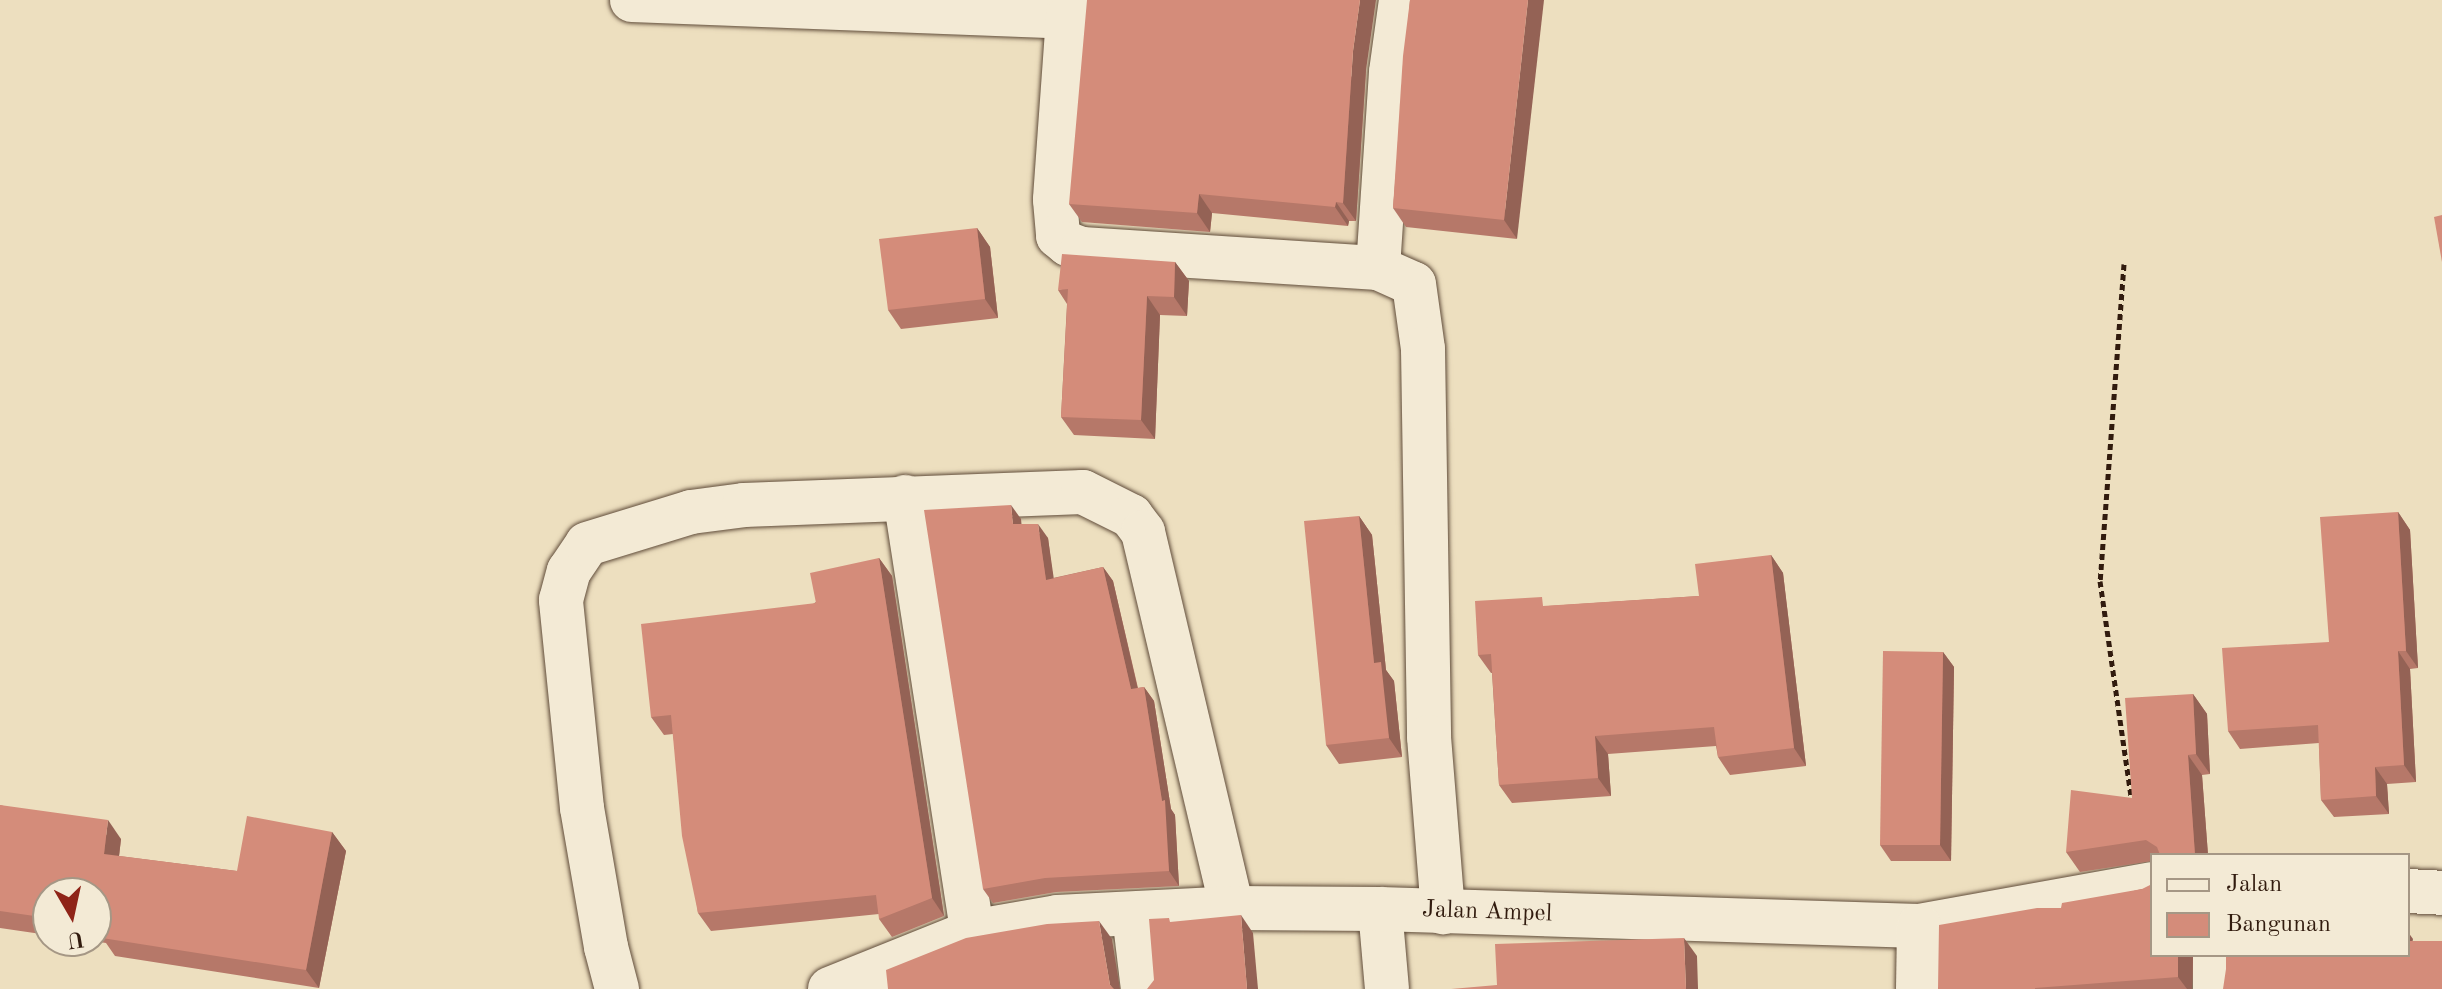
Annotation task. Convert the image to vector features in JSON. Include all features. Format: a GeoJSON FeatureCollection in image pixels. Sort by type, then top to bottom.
{"type":"FeatureCollection","features":[{"type":"Feature","properties":{"kind":"street"},"geometry":{"type":"LineString","coordinates":[[632,0],[1069,9],[1055,200],[1058,236],[1068,244],[1097,250],[1378,268],[1414,284],[1423,349],[1429,737],[1443,912]]}},
{"type":"Feature","properties":{"kind":"street"},"geometry":{"type":"LineString","coordinates":[[1378,268],[1391,72],[1401,0]]}},
{"type":"Feature","properties":{"kind":"street"},"geometry":{"type":"LineString","coordinates":[[617,989],[606,947],[582,808],[561,600],[569,571],[587,544],[691,512],[744,505],[1083,492],[1131,516],[1143,532],[1232,908]]}},
{"type":"Feature","properties":{"kind":"street"},"geometry":{"type":"LineString","coordinates":[[905,497],[972,932]]}},
{"type":"Feature","properties":{"kind":"street","name":"Jalan Ampel"},"geometry":{"type":"LineString","coordinates":[[830,989],[972,932],[1057,917],[1232,908],[1380,909],[1919,926],[2148,884]]}},
{"type":"Feature","properties":{"kind":"street"},"geometry":{"type":"LineString","coordinates":[[2410,891],[2442,893]]}},
{"type":"Feature","properties":{"kind":"street"},"geometry":{"type":"LineString","coordinates":[[1380,909],[1387,989]]}},
{"type":"Feature","properties":{"kind":"street"},"geometry":{"type":"LineString","coordinates":[[1134,915],[1143,989]]}},
{"type":"Feature","properties":{"kind":"street"},"geometry":{"type":"LineString","coordinates":[[1918,989],[1919,926]]}},
{"type":"Feature","properties":{"kind":"street"},"geometry":{"type":"LineString","coordinates":[[2215,957],[2215,989]]}},
{"type":"Feature","properties":{"kind":"path"},"geometry":{"type":"LineString","coordinates":[[2124,264],[2100,581],[2148,884]]}},
{"type":"Feature","properties":{"kind":"building"},"geometry":{"type":"Polygon","coordinates":[[[1087,0],[1360,0],[1353,51],[1343,203],[1336,202],[1335,207],[1199,194],[1197,213],[1069,204],[1087,0]]]}},
{"type":"Feature","properties":{"kind":"building"},"geometry":{"type":"Polygon","coordinates":[[[1410,0],[1528,0],[1504,220],[1393,208],[1403,56],[1410,0]]]}},
{"type":"Feature","properties":{"kind":"building"},"geometry":{"type":"Polygon","coordinates":[[[2442,215],[2442,262],[2434,217],[2442,215]]]}},
{"type":"Feature","properties":{"kind":"building"},"geometry":{"type":"Polygon","coordinates":[[[977,228],[985,299],[888,310],[879,239],[977,228]]]}},
{"type":"Feature","properties":{"kind":"building"},"geometry":{"type":"Polygon","coordinates":[[[1062,254],[1175,262],[1174,297],[1147,296],[1141,420],[1061,417],[1068,289],[1058,290],[1062,254]]]}},
{"type":"Feature","properties":{"kind":"building"},"geometry":{"type":"Polygon","coordinates":[[[1011,505],[1013,524],[1038,524],[1046,580],[1103,567],[1131,689],[1144,687],[1162,801],[1165,800],[1169,871],[1045,878],[983,889],[924,510],[1011,505]]]}},
{"type":"Feature","properties":{"kind":"building"},"geometry":{"type":"Polygon","coordinates":[[[2398,512],[2406,651],[2398,651],[2404,765],[2375,767],[2376,796],[2321,800],[2318,725],[2228,731],[2222,648],[2329,642],[2320,517],[2398,512]]]}},
{"type":"Feature","properties":{"kind":"building"},"geometry":{"type":"Polygon","coordinates":[[[1359,516],[1374,663],[1381,662],[1389,738],[1326,745],[1304,521],[1359,516]]]}},
{"type":"Feature","properties":{"kind":"building"},"geometry":{"type":"Polygon","coordinates":[[[1771,555],[1794,748],[1718,757],[1714,727],[1595,736],[1598,778],[1499,785],[1491,654],[1478,655],[1475,601],[1542,597],[1543,606],[1699,596],[1695,564],[1771,555]]]}},
{"type":"Feature","properties":{"kind":"building"},"geometry":{"type":"Polygon","coordinates":[[[879,558],[932,898],[879,919],[876,895],[698,913],[682,836],[671,715],[651,717],[641,624],[816,603],[810,573],[879,558]]]}},
{"type":"Feature","properties":{"kind":"building"},"geometry":{"type":"Polygon","coordinates":[[[1883,651],[1943,652],[1940,845],[1880,845],[1883,651]]]}},
{"type":"Feature","properties":{"kind":"building"},"geometry":{"type":"Polygon","coordinates":[[[2193,694],[2196,754],[2188,755],[2195,853],[2159,853],[2157,847],[2146,840],[2066,852],[2071,790],[2132,798],[2125,698],[2193,694]]]}},
{"type":"Feature","properties":{"kind":"building"},"geometry":{"type":"Polygon","coordinates":[[[0,805],[108,820],[104,854],[237,871],[247,816],[332,832],[306,970],[112,940],[112,877],[32,877],[32,916],[0,911],[0,805]]]}},
{"type":"Feature","properties":{"kind":"building"},"geometry":{"type":"Polygon","coordinates":[[[2150,885],[2150,957],[2178,957],[2178,977],[2035,989],[1938,989],[1939,925],[2037,908],[2061,908],[2062,903],[2150,885]]]}},
{"type":"Feature","properties":{"kind":"building"},"geometry":{"type":"Polygon","coordinates":[[[1241,915],[1247,989],[1147,989],[1154,980],[1149,919],[1169,918],[1170,922],[1241,915]]]}},
{"type":"Feature","properties":{"kind":"building"},"geometry":{"type":"Polygon","coordinates":[[[1099,921],[1110,985],[1114,989],[888,989],[886,970],[966,938],[1047,924],[1099,921]]]}},
{"type":"Feature","properties":{"kind":"building"},"geometry":{"type":"Polygon","coordinates":[[[1684,938],[1686,989],[1451,989],[1497,985],[1495,944],[1684,938]]]}},
{"type":"Feature","properties":{"kind":"building"},"geometry":{"type":"Polygon","coordinates":[[[2410,941],[2442,941],[2442,989],[2223,989],[2226,957],[2410,957],[2410,941]]]}}]}
